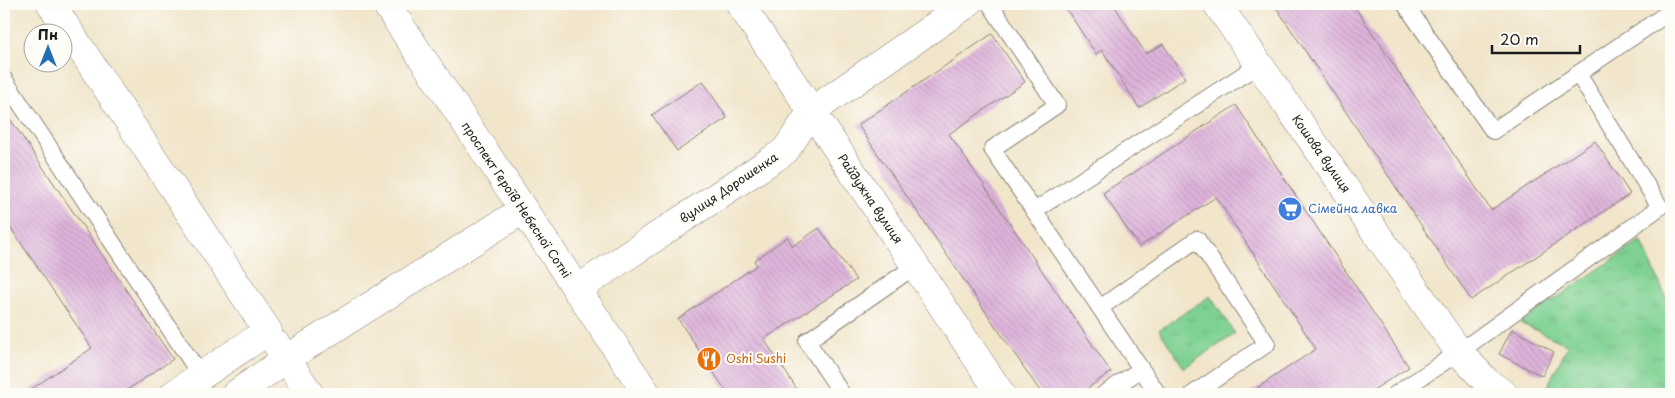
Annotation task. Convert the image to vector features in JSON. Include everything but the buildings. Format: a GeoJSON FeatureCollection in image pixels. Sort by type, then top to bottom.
{"type":"FeatureCollection","features":[{"type":"Feature","properties":{"kind":"street"},"geometry":{"type":"LineString","coordinates":[[51,4],[310,394]]}},
{"type":"Feature","properties":{"kind":"street","name":"проспект Героїв Небесної Сотні"},"geometry":{"type":"LineString","coordinates":[[386,4],[647,394]]}},
{"type":"Feature","properties":{"kind":"street","name":"Райдужна вулиця"},"geometry":{"type":"LineString","coordinates":[[740,4],[1001,394]]}},
{"type":"Feature","properties":{"kind":"street","name":"вулиця Дорошенка"},"geometry":{"type":"LineString","coordinates":[[576,290],[786,150],[812,111],[968,4]]}},
{"type":"Feature","properties":{"kind":"street","name":"Кошова вулиця"},"geometry":{"type":"LineString","coordinates":[[1217,4],[1459,352],[1491,390]]}},
{"type":"Feature","properties":{"kind":"street"},"geometry":{"type":"LineString","coordinates":[[236,394],[286,359],[523,210]]}},
{"type":"Feature","properties":{"kind":"street"},"geometry":{"type":"LineString","coordinates":[[174,394],[268,331]]}},
{"type":"Feature","properties":{"kind":"lane"},"geometry":{"type":"LineString","coordinates":[[990,4],[1057,105],[992,149],[1158,394]]}},
{"type":"Feature","properties":{"kind":"lane"},"geometry":{"type":"LineString","coordinates":[[1405,4],[1493,131],[1671,11]]}},
{"type":"Feature","properties":{"kind":"lane"},"geometry":{"type":"LineString","coordinates":[[1034,211],[1258,64]]}},
{"type":"Feature","properties":{"kind":"lane"},"geometry":{"type":"LineString","coordinates":[[1396,394],[1459,352],[1660,207],[1578,74]]}},
{"type":"Feature","properties":{"kind":"lane"},"geometry":{"type":"LineString","coordinates":[[4,79],[201,376]]}},
{"type":"Feature","properties":{"kind":"lane"},"geometry":{"type":"LineString","coordinates":[[1100,308],[1197,239],[1267,344],[1193,394]]}},
{"type":"Feature","properties":{"kind":"lane"},"geometry":{"type":"LineString","coordinates":[[842,394],[807,341],[915,266]]}},
{"type":"Feature","properties":{"kind":"lane"},"geometry":{"type":"LineString","coordinates":[[1104,394],[1140,370]]}},
{"type":"Feature","properties":{"kind":"green space"},"geometry":{"type":"Polygon","coordinates":[[[1641,240],[1671,309],[1671,394],[1544,393],[1568,345],[1520,323],[1641,240]]]}},
{"type":"Feature","properties":{"kind":"green space"},"geometry":{"type":"Polygon","coordinates":[[[1210,296],[1235,334],[1184,368],[1159,330],[1210,296]]]}},
{"type":"Feature","properties":{"kind":"place","name":"Сімейна лавка"},"geometry":{"type":"Point","coordinates":[1290,209]}},
{"type":"Feature","properties":{"kind":"place","name":"Oshi Sushi"},"geometry":{"type":"Point","coordinates":[709,359]}}]}
